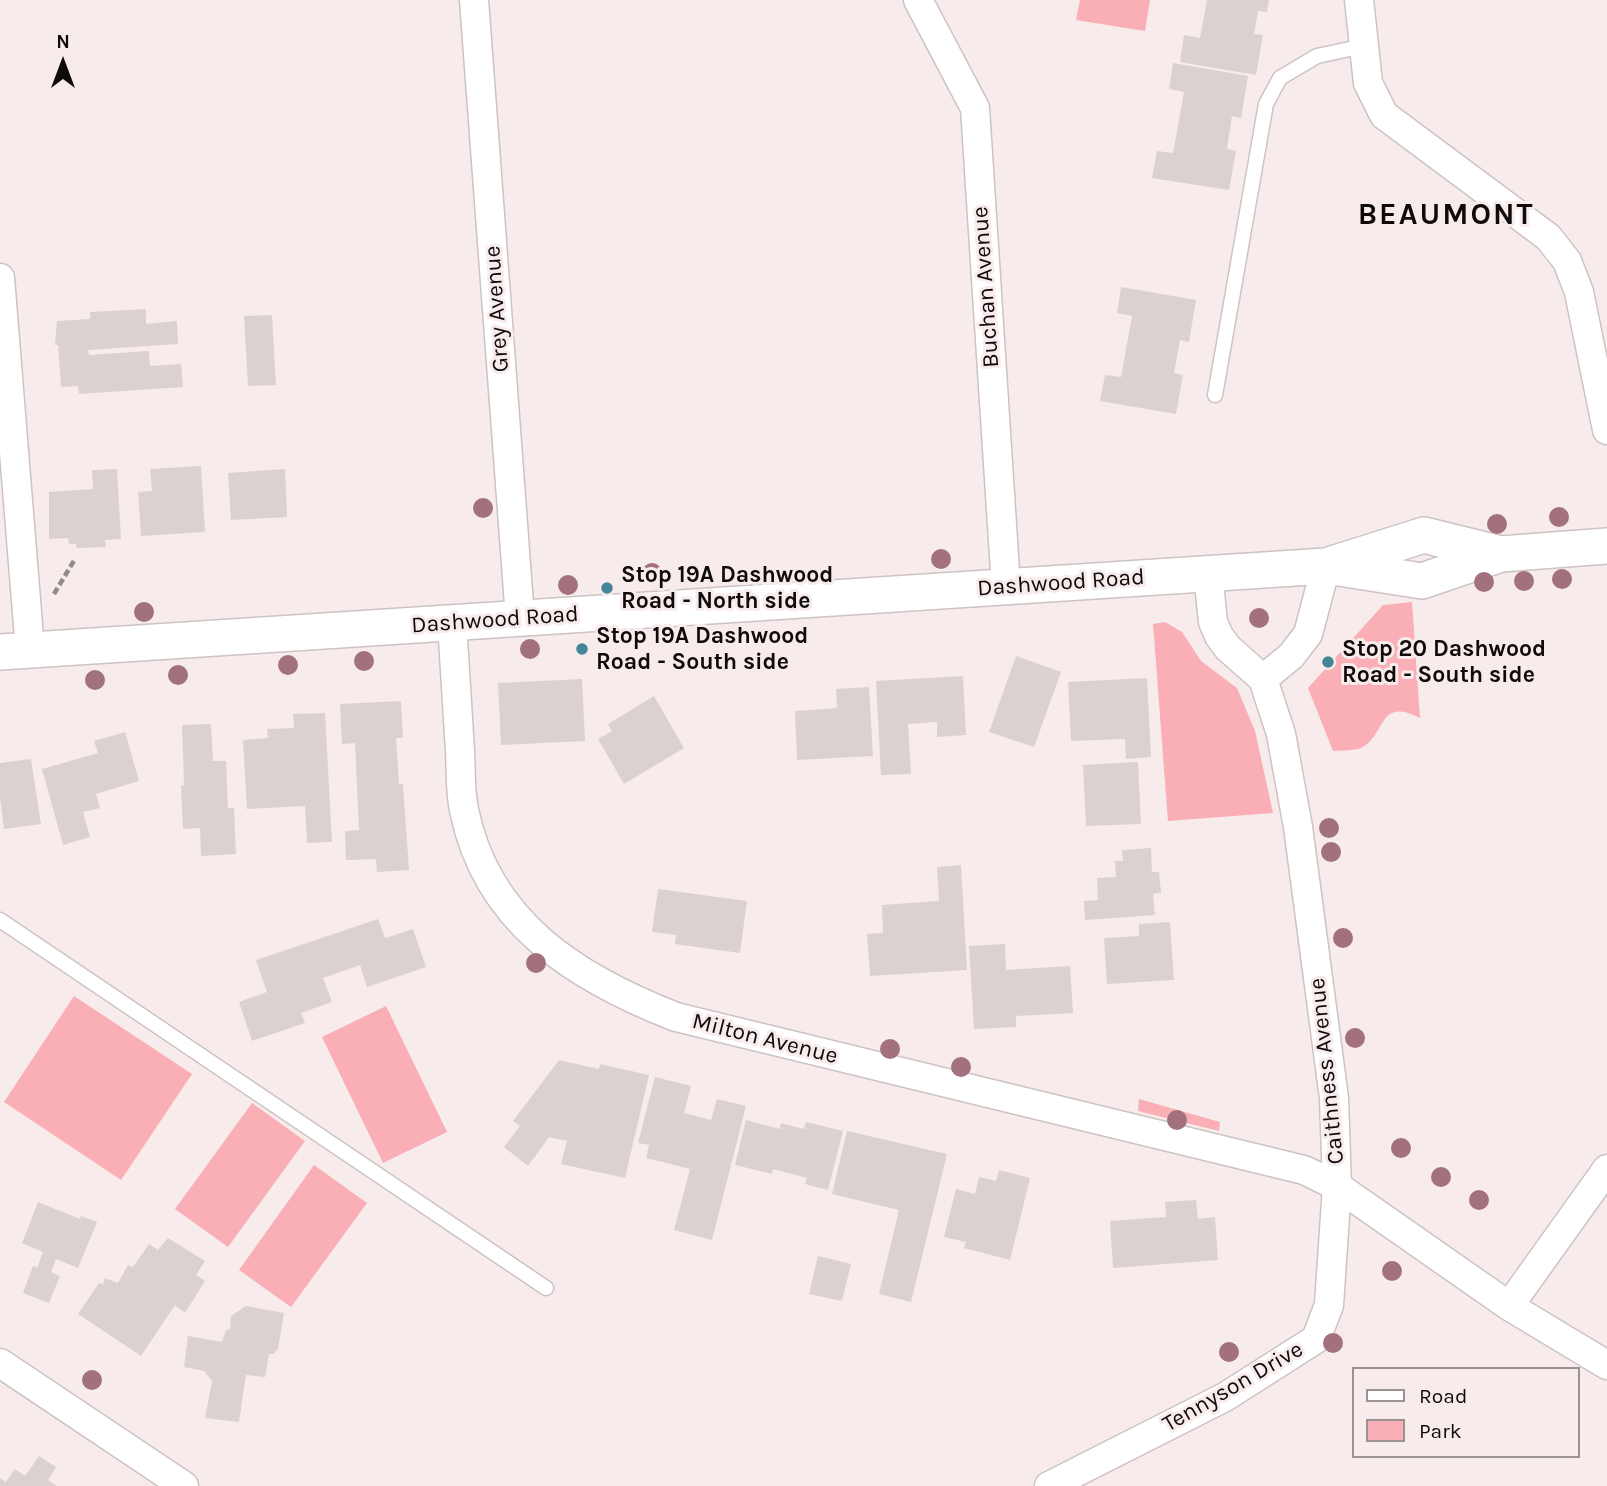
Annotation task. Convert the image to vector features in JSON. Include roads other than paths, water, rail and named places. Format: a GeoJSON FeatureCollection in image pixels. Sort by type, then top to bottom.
{"type":"FeatureCollection","features":[{"type":"Feature","properties":{"kind":"street","name":"Grey Avenue"},"geometry":{"type":"LineString","coordinates":[[474,0],[520,618]]}},
{"type":"Feature","properties":{"kind":"street","name":"Buchan Avenue"},"geometry":{"type":"LineString","coordinates":[[918,0],[975,108],[1006,587]]}},
{"type":"Feature","properties":{"kind":"street"},"geometry":{"type":"LineString","coordinates":[[1359,0],[1368,83],[1384,115],[1548,237],[1567,261],[1579,292],[1607,430]]}},
{"type":"Feature","properties":{"kind":"street"},"geometry":{"type":"LineString","coordinates":[[0,278],[15,651]]}},
{"type":"Feature","properties":{"kind":"street","name":"Dashwood Road"},"geometry":{"type":"LineString","coordinates":[[15,651],[1326,566],[1422,581],[1500,554],[1607,546]]}},
{"type":"Feature","properties":{"kind":"street"},"geometry":{"type":"LineString","coordinates":[[1208,574],[1213,622],[1219,636],[1228,648],[1263,679],[1291,656],[1308,634],[1326,566]]}},
{"type":"Feature","properties":{"kind":"street","name":"Milton Avenue"},"geometry":{"type":"LineString","coordinates":[[452,622],[463,809],[477,852],[500,899],[514,915],[555,954],[583,973],[627,998],[676,1017],[1293,1167],[1337,1186]]}},
{"type":"Feature","properties":{"kind":"street","name":"Caithness Avenue"},"geometry":{"type":"LineString","coordinates":[[1263,679],[1281,734],[1298,827],[1334,1098],[1337,1186],[1509,1306],[1607,1365]]}},
{"type":"Feature","properties":{"kind":"street"},"geometry":{"type":"LineString","coordinates":[[1509,1306],[1607,1169]]}},
{"type":"Feature","properties":{"kind":"street","name":"Tennyson Drive"},"geometry":{"type":"LineString","coordinates":[[1049,1486],[1225,1397],[1316,1339],[1329,1306],[1337,1186]]}},
{"type":"Feature","properties":{"kind":"street"},"geometry":{"type":"LineString","coordinates":[[0,1363],[184,1486]]}},
{"type":"Feature","properties":{"kind":"lane"},"geometry":{"type":"LineString","coordinates":[[1215,395],[1266,104],[1280,78],[1317,56],[1364,46]]}},
{"type":"Feature","properties":{"kind":"lane"},"geometry":{"type":"LineString","coordinates":[[0,920],[546,1288]]}},
{"type":"Feature","properties":{"kind":"place","name":"Stop 19A Dashwood Road - North side"},"geometry":{"type":"Point","coordinates":[607,588]}},
{"type":"Feature","properties":{"kind":"place","name":"Stop 19A Dashwood Road - South side"},"geometry":{"type":"Point","coordinates":[582,649]}},
{"type":"Feature","properties":{"kind":"place","name":"Stop 20 Dashwood Road - South side"},"geometry":{"type":"Point","coordinates":[1328,662]}},
{"type":"Feature","properties":{"kind":"district","name":"BEAUMONT"},"geometry":{"type":"Point","coordinates":[1446,215]}}]}
